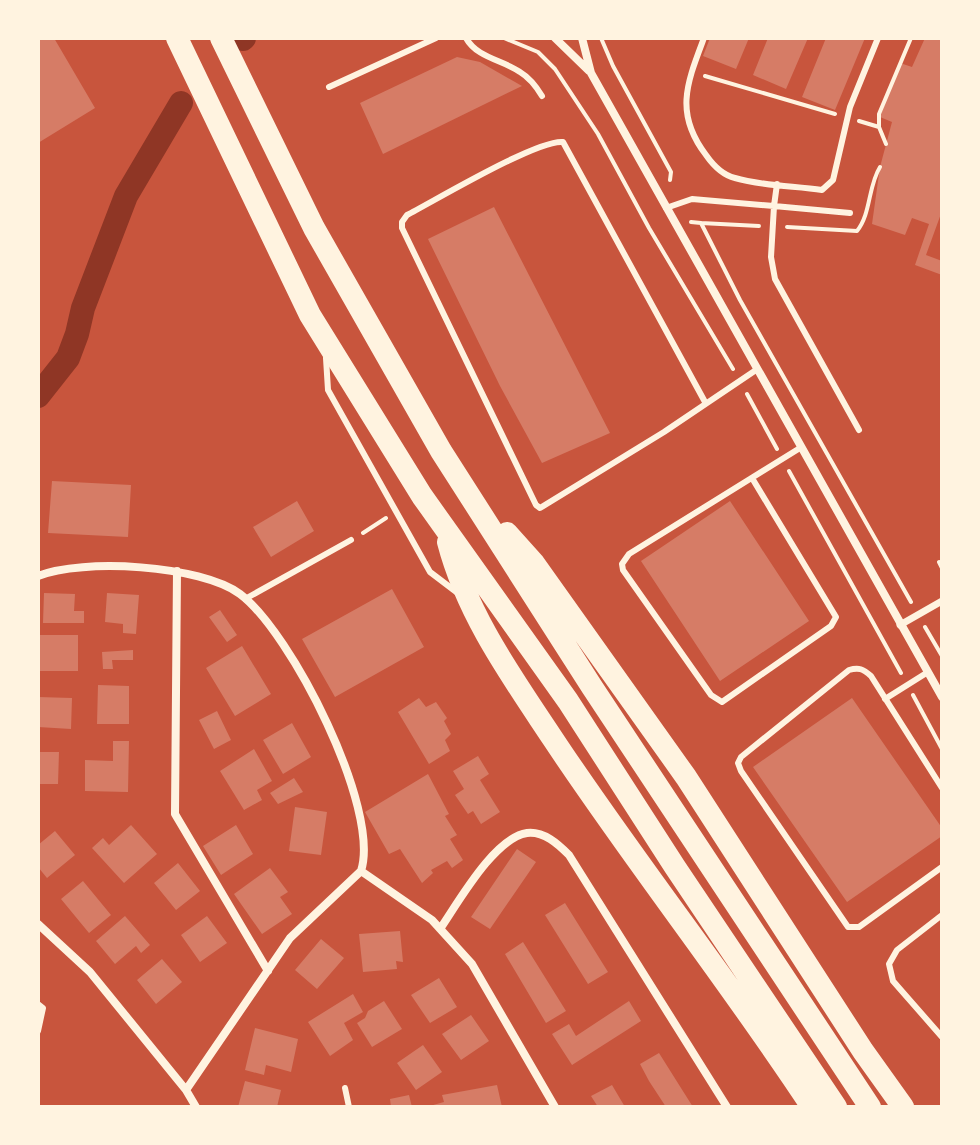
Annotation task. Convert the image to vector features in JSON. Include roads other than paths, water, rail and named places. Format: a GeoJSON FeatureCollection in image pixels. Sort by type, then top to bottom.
{"type":"FeatureCollection","features":[{"type":"Feature","properties":{"kind":"highway"},"geometry":{"type":"LineString","coordinates":[[177,38],[310,315],[444,529],[568,701],[836,1107]]}},
{"type":"Feature","properties":{"kind":"highway"},"geometry":{"type":"LineString","coordinates":[[221,38],[314,228],[441,451],[870,1107]]}},
{"type":"Feature","properties":{"kind":"highway"},"geometry":{"type":"LineString","coordinates":[[481,512],[533,562],[578,624],[686,777],[863,1051],[903,1107]]}},
{"type":"Feature","properties":{"kind":"highway"},"geometry":{"type":"LineString","coordinates":[[444,529],[455,570],[468,601],[508,670],[612,827],[812,1107]]}},
{"type":"Feature","properties":{"kind":"street"},"geometry":{"type":"LineString","coordinates":[[555,38],[591,73]]}},
{"type":"Feature","properties":{"kind":"street"},"geometry":{"type":"LineString","coordinates":[[582,38],[591,73],[942,697]]}},
{"type":"Feature","properties":{"kind":"street"},"geometry":{"type":"LineString","coordinates":[[38,576],[78,566],[177,571],[210,579],[245,599],[267,619],[293,661],[335,741],[354,790],[363,832],[365,858],[361,871],[290,938],[186,1090]]}},
{"type":"Feature","properties":{"kind":"street"},"geometry":{"type":"LineString","coordinates":[[177,571],[175,814],[268,971]]}},
{"type":"Feature","properties":{"kind":"street"},"geometry":{"type":"LineString","coordinates":[[900,625],[942,601]]}},
{"type":"Feature","properties":{"kind":"street"},"geometry":{"type":"LineString","coordinates":[[440,929],[495,853],[513,837],[530,833],[553,840],[569,855],[727,1107]]}},
{"type":"Feature","properties":{"kind":"street"},"geometry":{"type":"LineString","coordinates":[[361,871],[432,920],[472,964],[555,1107]]}},
{"type":"Feature","properties":{"kind":"street"},"geometry":{"type":"LineString","coordinates":[[38,924],[90,972],[186,1090],[196,1107]]}},
{"type":"Feature","properties":{"kind":"lane"},"geometry":{"type":"LineString","coordinates":[[329,87],[436,38]]}},
{"type":"Feature","properties":{"kind":"lane"},"geometry":{"type":"LineString","coordinates":[[466,38],[478,52],[520,71],[542,96]]}},
{"type":"Feature","properties":{"kind":"lane"},"geometry":{"type":"LineString","coordinates":[[704,38],[691,72],[685,112],[703,151],[713,164],[731,177],[822,190],[830,185],[847,118],[878,38]]}},
{"type":"Feature","properties":{"kind":"lane"},"geometry":{"type":"LineString","coordinates":[[705,402],[563,142],[554,141],[514,160],[407,215],[402,222],[402,228],[540,508],[664,432],[756,370]]}},
{"type":"Feature","properties":{"kind":"lane"},"geometry":{"type":"LineString","coordinates":[[777,184],[771,257],[775,279],[859,430]]}},
{"type":"Feature","properties":{"kind":"lane"},"geometry":{"type":"LineString","coordinates":[[666,208],[692,199],[850,213]]}},
{"type":"Feature","properties":{"kind":"lane"},"geometry":{"type":"LineString","coordinates":[[325,338],[328,390],[430,572],[468,601]]}},
{"type":"Feature","properties":{"kind":"lane"},"geometry":{"type":"LineString","coordinates":[[752,478],[836,617],[831,626],[722,702],[711,695],[623,570],[622,564],[629,554],[800,448]]}},
{"type":"Feature","properties":{"kind":"lane"},"geometry":{"type":"LineString","coordinates":[[245,599],[351,540]]}},
{"type":"Feature","properties":{"kind":"lane"},"geometry":{"type":"LineString","coordinates":[[942,788],[864,669],[849,670],[741,757],[739,768],[848,927],[859,927],[942,867]]}},
{"type":"Feature","properties":{"kind":"lane"},"geometry":{"type":"LineString","coordinates":[[885,699],[928,672]]}},
{"type":"Feature","properties":{"kind":"lane"},"geometry":{"type":"LineString","coordinates":[[942,915],[897,950],[889,964],[893,981],[942,1037]]}},
{"type":"Feature","properties":{"kind":"lane"},"geometry":{"type":"LineString","coordinates":[[38,1004],[43,1008],[38,1031]]}},
{"type":"Feature","properties":{"kind":"lane"},"geometry":{"type":"LineString","coordinates":[[345,1088],[349,1107]]}},
{"type":"Feature","properties":{"kind":"waterway"},"geometry":{"type":"LineString","coordinates":[[38,396],[68,358],[83,308],[126,196],[181,103]]}}]}
